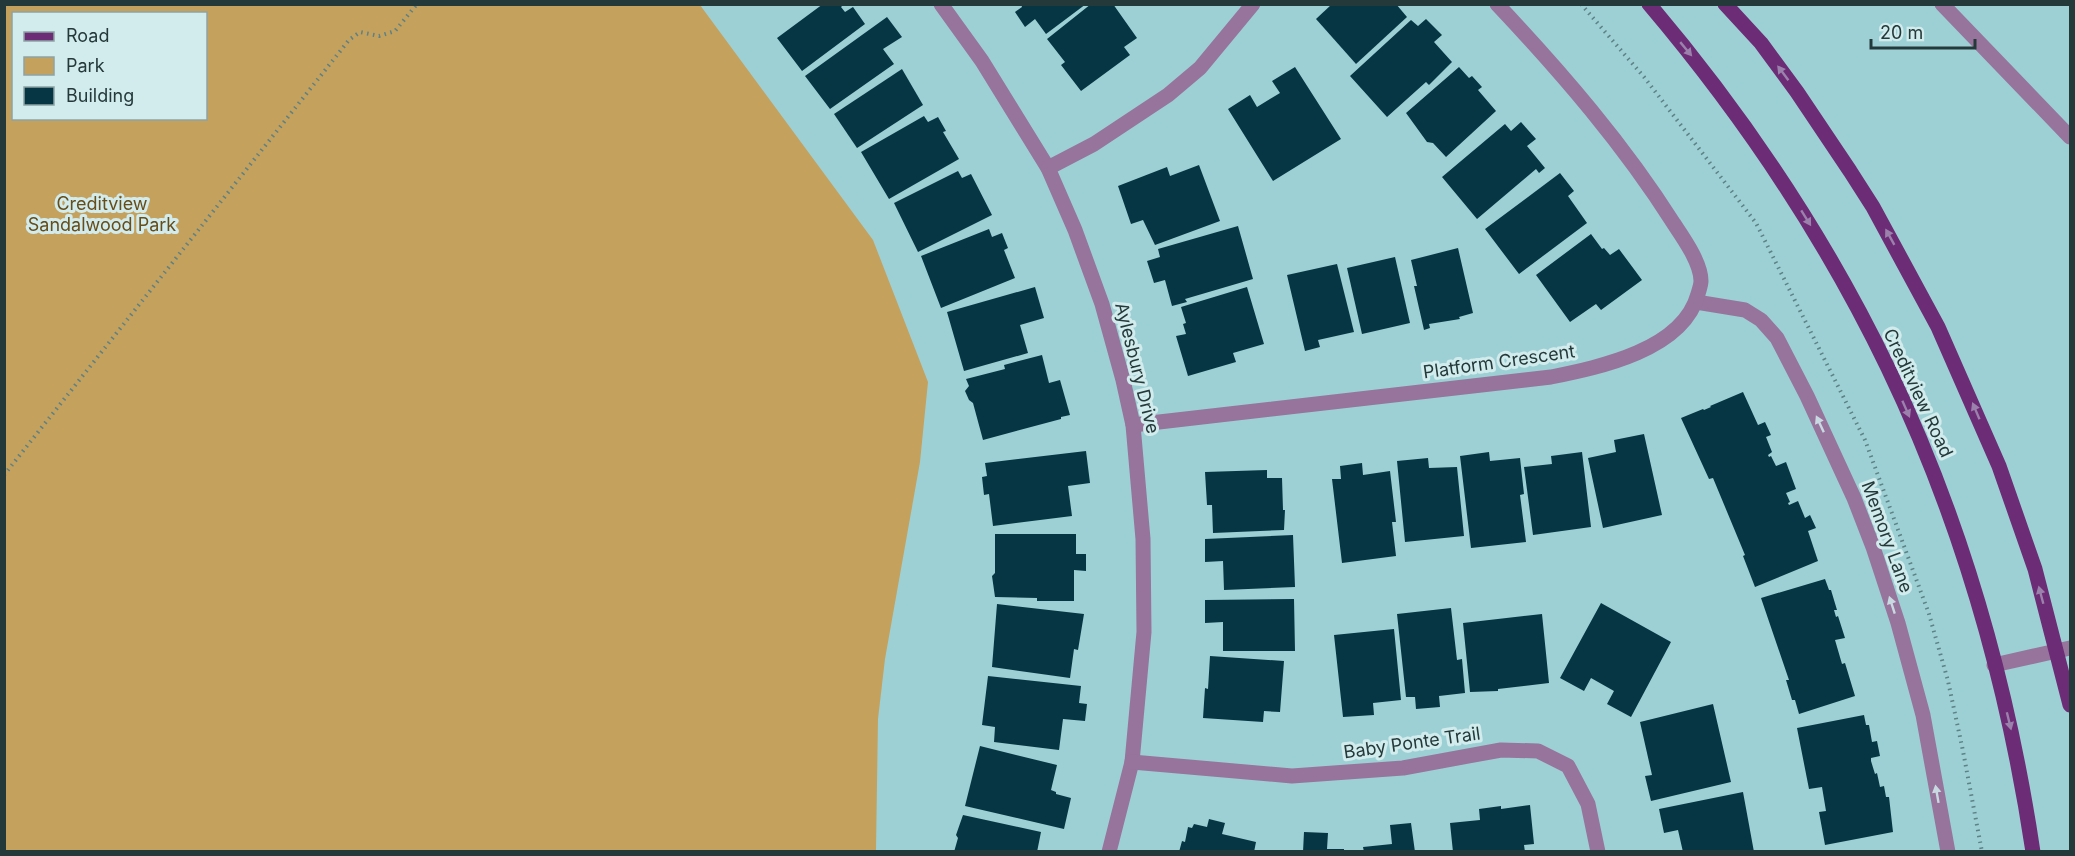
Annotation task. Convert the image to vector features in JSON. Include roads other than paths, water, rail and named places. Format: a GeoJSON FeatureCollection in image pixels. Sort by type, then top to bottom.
{"type":"FeatureCollection","features":[{"type":"Feature","properties":{"kind":"main road","name":"Creditview Road"},"geometry":{"type":"LineString","coordinates":[[1649,4],[1694,59],[1774,169],[1827,254],[1888,367],[1944,500],[1974,585],[2017,755],[2034,852]]}},
{"type":"Feature","properties":{"kind":"main road"},"geometry":{"type":"LineString","coordinates":[[1725,4],[1761,44],[1797,92],[1850,171],[1873,207],[1938,327],[1999,466],[2035,569],[2063,650],[2070,705]]}},
{"type":"Feature","properties":{"kind":"street","name":"Aylesbury Drive"},"geometry":{"type":"LineString","coordinates":[[941,4],[981,61],[1048,168],[1075,230],[1102,304],[1133,425],[1143,539],[1144,632],[1132,762],[1109,852]]}},
{"type":"Feature","properties":{"kind":"street"},"geometry":{"type":"LineString","coordinates":[[1048,168],[1094,144],[1168,95],[1200,68],[1253,4]]}},
{"type":"Feature","properties":{"kind":"street","name":"Platform Crescent"},"geometry":{"type":"LineString","coordinates":[[1133,425],[1551,377],[1609,364],[1673,332],[1686,320],[1696,302],[1701,281],[1695,259],[1661,203],[1578,95],[1497,4]]}},
{"type":"Feature","properties":{"kind":"street"},"geometry":{"type":"LineString","coordinates":[[1942,4],[2070,137]]}},
{"type":"Feature","properties":{"kind":"street","name":"Memory Lane"},"geometry":{"type":"LineString","coordinates":[[1696,302],[1745,310],[1761,320],[1777,338],[1854,498],[1898,622],[1923,715],[1948,852]]}},
{"type":"Feature","properties":{"kind":"street"},"geometry":{"type":"LineString","coordinates":[[1994,665],[2063,650]]}},
{"type":"Feature","properties":{"kind":"street","name":"Baby Ponte Trail"},"geometry":{"type":"LineString","coordinates":[[1132,762],[1292,777],[1403,768],[1501,750],[1538,751],[1568,766],[1588,804],[1598,852]]}},
{"type":"Feature","properties":{"kind":"park label","name":"Creditview Sandalwood Park"},"geometry":{"type":"Point","coordinates":[102,214]}}]}
